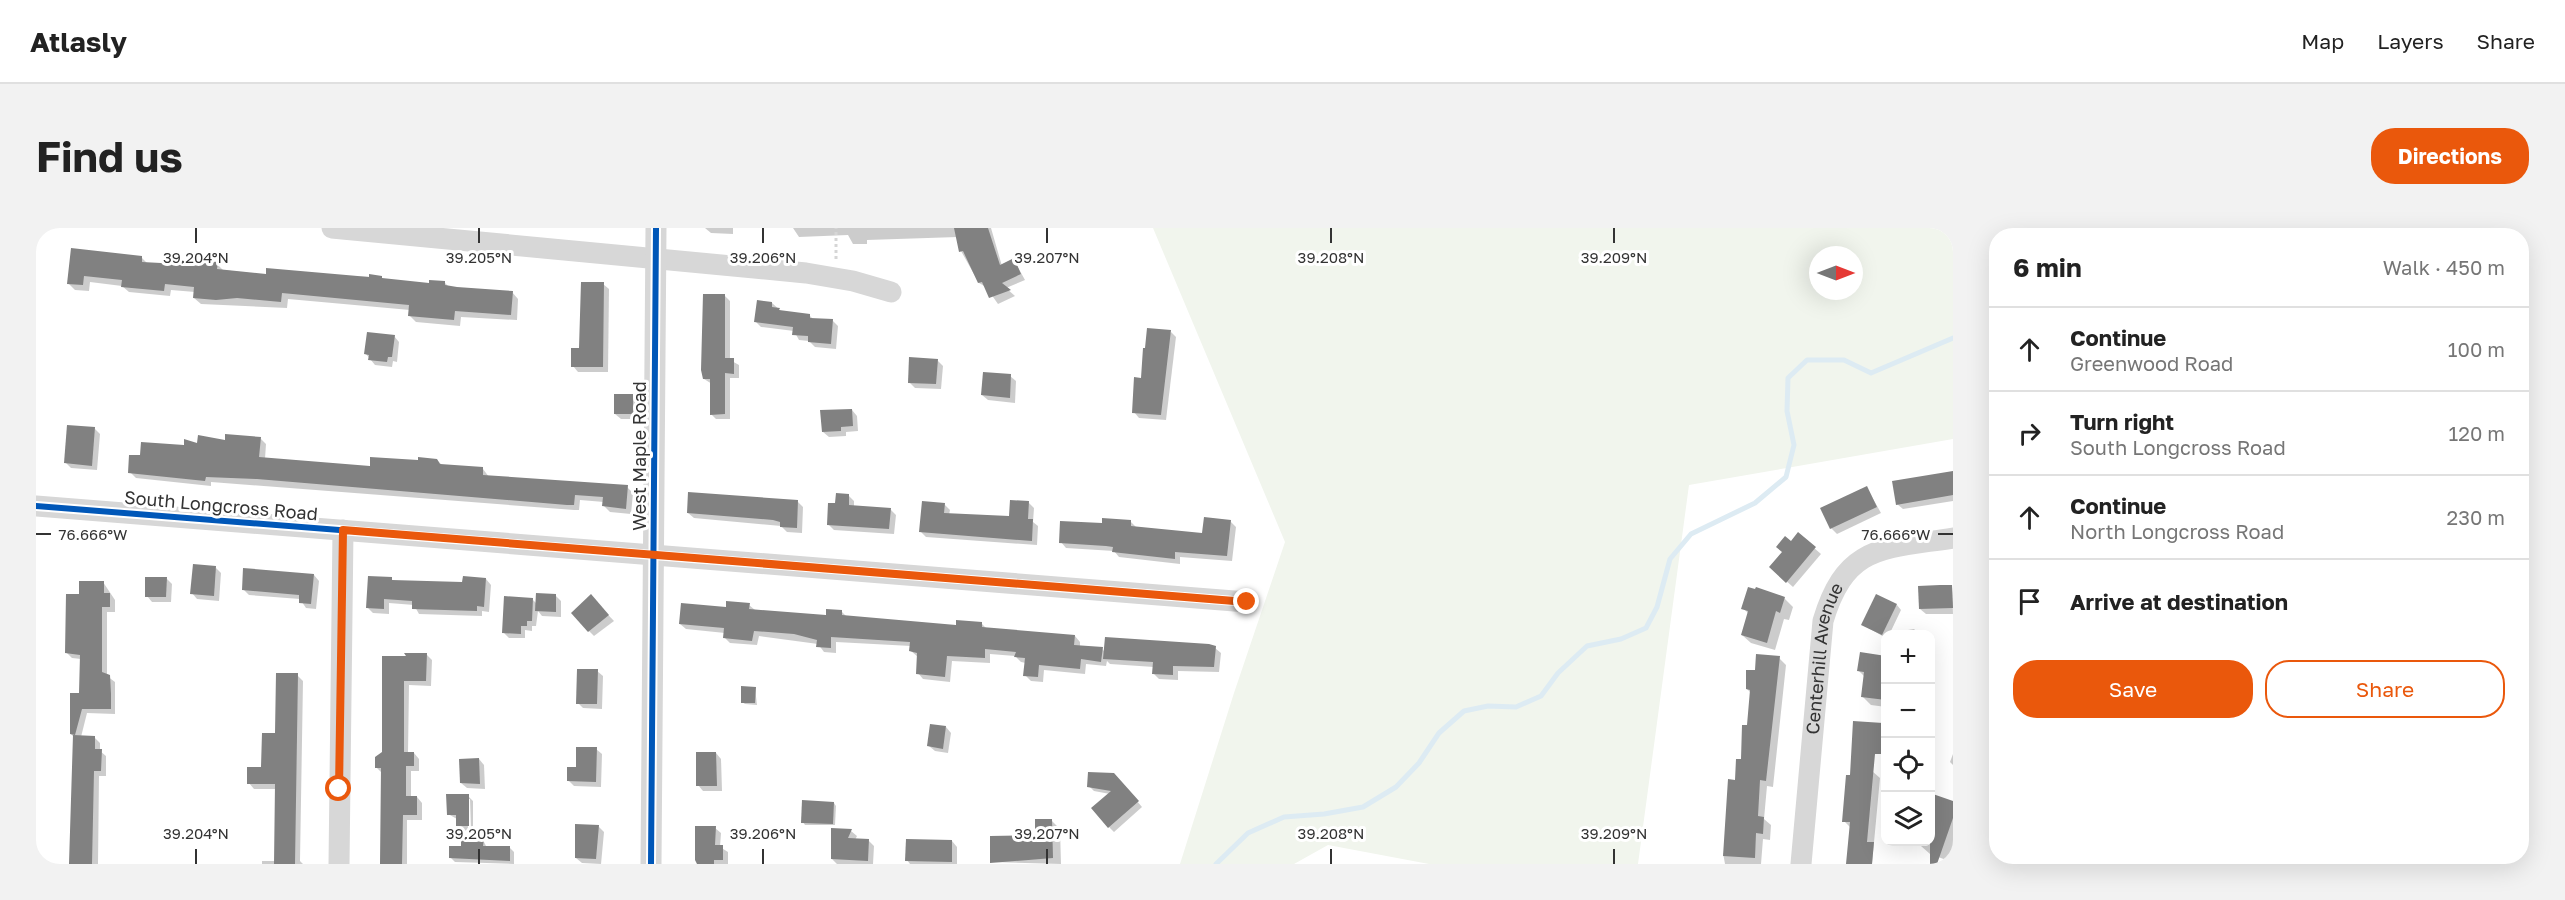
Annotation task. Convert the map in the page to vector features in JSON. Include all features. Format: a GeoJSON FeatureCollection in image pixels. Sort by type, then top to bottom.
{"type":"FeatureCollection","features":[{"type":"Feature","properties":{"kind":"street"},"geometry":{"type":"LineString","coordinates":[[332,228],[806,273],[891,292]]}},
{"type":"Feature","properties":{"kind":"street","name":"West Maple Road"},"geometry":{"type":"LineString","coordinates":[[651,864],[656,228]]}},
{"type":"Feature","properties":{"kind":"street","name":"South Longcross Road"},"geometry":{"type":"LineString","coordinates":[[36,506],[1247,602]]}},
{"type":"Feature","properties":{"kind":"street"},"geometry":{"type":"LineString","coordinates":[[339,864],[343,530]]}},
{"type":"Feature","properties":{"kind":"street","name":"Centerhill Avenue"},"geometry":{"type":"LineString","coordinates":[[1801,864],[1823,621],[1831,593],[1847,570],[1869,554],[1953,538]]}},
{"type":"Feature","properties":{"kind":"path"},"geometry":{"type":"LineString","coordinates":[[836,228],[836,278]]}},
{"type":"Feature","properties":{"kind":"shaded area"},"geometry":{"type":"Polygon","coordinates":[[[1153,228],[1953,228],[1953,439],[1689,485],[1638,864],[1429,864],[1328,845],[1294,864],[1180,864],[1285,542],[1153,228]]]}},
{"type":"Feature","properties":{"kind":"building"},"geometry":{"type":"Polygon","coordinates":[[[954,228],[988,228],[1000,265],[1014,258],[1021,274],[1002,283],[1011,290],[989,298],[982,282],[978,283],[963,251],[959,252],[954,228]]]}},
{"type":"Feature","properties":{"kind":"building"},"geometry":{"type":"Polygon","coordinates":[[[71,248],[142,256],[142,262],[180,264],[181,259],[218,262],[217,269],[266,274],[266,268],[369,277],[369,274],[382,276],[382,278],[429,283],[429,280],[445,281],[445,285],[457,287],[513,291],[511,315],[455,311],[454,320],[408,316],[409,305],[282,293],[281,302],[237,298],[216,300],[193,298],[194,287],[165,284],[164,291],[121,287],[122,280],[84,276],[83,285],[67,284],[71,248]]]}},
{"type":"Feature","properties":{"kind":"building"},"geometry":{"type":"Polygon","coordinates":[[[581,282],[604,282],[603,367],[571,367],[571,348],[579,348],[581,282]]]}},
{"type":"Feature","properties":{"kind":"building"},"geometry":{"type":"Polygon","coordinates":[[[703,294],[725,294],[725,358],[734,358],[734,374],[725,373],[725,414],[710,415],[710,379],[703,379],[701,370],[703,294]]]}},
{"type":"Feature","properties":{"kind":"building"},"geometry":{"type":"Polygon","coordinates":[[[757,300],[772,302],[772,307],[780,308],[779,310],[810,314],[810,318],[833,319],[831,344],[808,342],[808,336],[792,335],[793,327],[754,322],[757,300]]]}},
{"type":"Feature","properties":{"kind":"building"},"geometry":{"type":"Polygon","coordinates":[[[1147,328],[1171,330],[1161,415],[1132,413],[1134,377],[1141,378],[1147,328]]]}},
{"type":"Feature","properties":{"kind":"building"},"geometry":{"type":"Polygon","coordinates":[[[367,332],[395,335],[392,357],[388,357],[387,362],[368,360],[369,355],[364,354],[367,332]]]}},
{"type":"Feature","properties":{"kind":"building"},"geometry":{"type":"Polygon","coordinates":[[[909,357],[938,359],[936,384],[908,383],[909,357]]]}},
{"type":"Feature","properties":{"kind":"building"},"geometry":{"type":"Polygon","coordinates":[[[983,372],[1011,374],[1010,398],[981,395],[983,372]]]}},
{"type":"Feature","properties":{"kind":"building"},"geometry":{"type":"Polygon","coordinates":[[[614,394],[633,394],[633,414],[614,414],[614,394]]]}},
{"type":"Feature","properties":{"kind":"building"},"geometry":{"type":"Polygon","coordinates":[[[852,409],[853,426],[841,427],[841,431],[822,432],[820,410],[852,409]]]}},
{"type":"Feature","properties":{"kind":"building"},"geometry":{"type":"Polygon","coordinates":[[[67,425],[95,427],[92,466],[64,463],[67,425]]]}},
{"type":"Feature","properties":{"kind":"building"},"geometry":{"type":"Polygon","coordinates":[[[225,434],[261,437],[259,457],[370,466],[370,457],[418,460],[418,457],[437,459],[440,464],[483,467],[483,475],[628,485],[626,509],[602,506],[603,497],[575,495],[574,505],[567,505],[257,479],[206,477],[205,481],[128,473],[129,455],[140,455],[141,442],[184,445],[184,439],[197,443],[198,435],[225,440],[225,434]]]}},
{"type":"Feature","properties":{"kind":"building"},"geometry":{"type":"Polygon","coordinates":[[[1953,471],[1953,495],[1896,505],[1892,481],[1953,471]]]}},
{"type":"Feature","properties":{"kind":"building"},"geometry":{"type":"Polygon","coordinates":[[[1867,486],[1877,507],[1830,529],[1820,508],[1867,486]]]}},
{"type":"Feature","properties":{"kind":"building"},"geometry":{"type":"Polygon","coordinates":[[[688,492],[798,500],[797,528],[780,527],[780,522],[773,520],[687,513],[688,492]]]}},
{"type":"Feature","properties":{"kind":"building"},"geometry":{"type":"Polygon","coordinates":[[[836,493],[849,494],[849,505],[891,508],[889,529],[827,525],[828,503],[835,503],[836,493]]]}},
{"type":"Feature","properties":{"kind":"building"},"geometry":{"type":"Polygon","coordinates":[[[1010,500],[1029,501],[1028,519],[1033,519],[1032,541],[919,532],[922,501],[945,503],[944,513],[1009,516],[1010,500]]]}},
{"type":"Feature","properties":{"kind":"building"},"geometry":{"type":"Polygon","coordinates":[[[1204,517],[1231,520],[1227,556],[1175,552],[1175,559],[1112,552],[1113,547],[1106,546],[1059,543],[1060,521],[1102,523],[1102,518],[1131,520],[1131,526],[1202,533],[1204,517]]]}},
{"type":"Feature","properties":{"kind":"building"},"geometry":{"type":"Polygon","coordinates":[[[1798,532],[1816,547],[1786,583],[1769,567],[1782,552],[1776,547],[1785,536],[1791,541],[1798,532]]]}},
{"type":"Feature","properties":{"kind":"building"},"geometry":{"type":"Polygon","coordinates":[[[193,564],[216,566],[214,596],[190,594],[193,564]]]}},
{"type":"Feature","properties":{"kind":"building"},"geometry":{"type":"Polygon","coordinates":[[[243,568],[314,574],[311,604],[299,603],[299,595],[242,590],[243,568]]]}},
{"type":"Feature","properties":{"kind":"building"},"geometry":{"type":"Polygon","coordinates":[[[368,576],[392,577],[392,580],[462,582],[463,576],[486,578],[484,607],[477,606],[477,611],[412,609],[412,601],[384,599],[384,609],[366,608],[368,576]]]}},
{"type":"Feature","properties":{"kind":"building"},"geometry":{"type":"Polygon","coordinates":[[[145,577],[167,577],[166,597],[145,597],[145,577]]]}},
{"type":"Feature","properties":{"kind":"building"},"geometry":{"type":"Polygon","coordinates":[[[79,581],[104,581],[104,593],[110,593],[110,607],[102,607],[102,672],[110,675],[111,709],[82,709],[75,735],[70,734],[70,693],[79,693],[80,655],[65,653],[66,594],[79,594],[79,581]]]}},
{"type":"Feature","properties":{"kind":"building"},"geometry":{"type":"Polygon","coordinates":[[[1952,585],[1953,608],[1919,609],[1918,586],[1952,585]]]}},
{"type":"Feature","properties":{"kind":"building"},"geometry":{"type":"Polygon","coordinates":[[[1748,587],[1755,589],[1756,587],[1785,597],[1780,613],[1776,611],[1767,643],[1741,635],[1748,611],[1741,609],[1748,587]]]}},
{"type":"Feature","properties":{"kind":"building"},"geometry":{"type":"Polygon","coordinates":[[[536,593],[556,594],[556,612],[535,611],[536,593]]]}},
{"type":"Feature","properties":{"kind":"building"},"geometry":{"type":"Polygon","coordinates":[[[591,594],[609,615],[588,632],[571,613],[591,594]]]}},
{"type":"Feature","properties":{"kind":"building"},"geometry":{"type":"Polygon","coordinates":[[[1876,594],[1897,604],[1884,630],[1881,630],[1881,635],[1861,625],[1876,594]]]}},
{"type":"Feature","properties":{"kind":"building"},"geometry":{"type":"Polygon","coordinates":[[[504,596],[533,598],[532,621],[527,621],[527,626],[521,626],[521,634],[502,633],[504,596]]]}},
{"type":"Feature","properties":{"kind":"building"},"geometry":{"type":"Polygon","coordinates":[[[726,601],[750,603],[749,609],[826,615],[826,609],[842,610],[842,615],[956,625],[956,620],[982,622],[982,627],[1075,635],[1074,645],[1103,647],[1101,662],[1081,659],[1080,669],[1039,665],[1038,677],[1023,676],[1025,658],[1014,657],[1016,652],[985,649],[985,658],[947,656],[945,677],[916,674],[917,653],[909,651],[910,642],[831,637],[831,648],[816,647],[817,640],[794,634],[754,631],[752,641],[723,638],[724,628],[679,624],[681,603],[726,607],[726,601]]]}},
{"type":"Feature","properties":{"kind":"building"},"geometry":{"type":"Polygon","coordinates":[[[1105,637],[1209,644],[1216,646],[1214,667],[1173,666],[1173,675],[1152,674],[1153,662],[1103,659],[1105,637]]]}},
{"type":"Feature","properties":{"kind":"building"},"geometry":{"type":"Polygon","coordinates":[[[1860,652],[1881,655],[1881,699],[1861,697],[1864,672],[1857,671],[1860,652]]]}},
{"type":"Feature","properties":{"kind":"building"},"geometry":{"type":"Polygon","coordinates":[[[404,653],[427,653],[426,681],[404,681],[404,752],[414,752],[414,766],[406,766],[406,796],[417,796],[417,815],[403,815],[402,864],[380,864],[381,768],[375,768],[375,757],[382,752],[382,656],[406,656],[404,653]]]}},
{"type":"Feature","properties":{"kind":"building"},"geometry":{"type":"Polygon","coordinates":[[[1756,654],[1780,656],[1766,781],[1760,780],[1758,816],[1764,817],[1763,834],[1756,833],[1755,858],[1723,856],[1728,779],[1735,780],[1736,759],[1741,759],[1742,725],[1747,725],[1750,690],[1746,689],[1746,670],[1755,670],[1756,654]]]}},
{"type":"Feature","properties":{"kind":"building"},"geometry":{"type":"Polygon","coordinates":[[[577,669],[598,669],[597,704],[576,704],[577,669]]]}},
{"type":"Feature","properties":{"kind":"building"},"geometry":{"type":"Polygon","coordinates":[[[276,673],[298,673],[295,864],[274,864],[275,784],[247,784],[247,767],[261,767],[262,733],[275,733],[276,673]]]}},
{"type":"Feature","properties":{"kind":"building"},"geometry":{"type":"Polygon","coordinates":[[[741,686],[756,687],[755,703],[741,703],[741,686]]]}},
{"type":"Feature","properties":{"kind":"building"},"geometry":{"type":"Polygon","coordinates":[[[1853,721],[1881,723],[1881,754],[1875,754],[1867,842],[1874,842],[1872,864],[1846,864],[1850,822],[1842,822],[1846,775],[1850,775],[1853,721]]]}},
{"type":"Feature","properties":{"kind":"building"},"geometry":{"type":"Polygon","coordinates":[[[930,724],[946,726],[943,749],[927,746],[930,724]]]}},
{"type":"Feature","properties":{"kind":"building"},"geometry":{"type":"Polygon","coordinates":[[[73,735],[95,736],[95,749],[102,749],[101,771],[94,771],[92,864],[69,864],[73,735]]]}},
{"type":"Feature","properties":{"kind":"building"},"geometry":{"type":"Polygon","coordinates":[[[576,747],[597,747],[596,782],[567,781],[567,767],[576,767],[576,747]]]}},
{"type":"Feature","properties":{"kind":"building"},"geometry":{"type":"Polygon","coordinates":[[[696,752],[716,752],[717,786],[696,786],[696,752]]]}},
{"type":"Feature","properties":{"kind":"building"},"geometry":{"type":"Polygon","coordinates":[[[479,758],[480,784],[460,783],[459,759],[479,758]]]}},
{"type":"Feature","properties":{"kind":"building"},"geometry":{"type":"Polygon","coordinates":[[[1088,772],[1114,773],[1139,801],[1108,828],[1091,808],[1111,791],[1087,787],[1088,772]]]}},
{"type":"Feature","properties":{"kind":"building"},"geometry":{"type":"Polygon","coordinates":[[[446,794],[469,794],[469,826],[456,826],[456,815],[447,815],[446,794]]]}},
{"type":"Feature","properties":{"kind":"building"},"geometry":{"type":"Polygon","coordinates":[[[1935,795],[1953,801],[1953,818],[1937,864],[1930,864],[1930,846],[1935,846],[1935,795]]]}},
{"type":"Feature","properties":{"kind":"building"},"geometry":{"type":"Polygon","coordinates":[[[802,800],[834,802],[833,824],[801,823],[802,800]]]}},
{"type":"Feature","properties":{"kind":"building"},"geometry":{"type":"Polygon","coordinates":[[[1035,819],[1052,819],[1053,858],[990,863],[990,836],[1035,835],[1035,819]]]}},
{"type":"Feature","properties":{"kind":"building"},"geometry":{"type":"Polygon","coordinates":[[[575,824],[599,825],[596,859],[575,858],[575,824]]]}},
{"type":"Feature","properties":{"kind":"building"},"geometry":{"type":"Polygon","coordinates":[[[695,826],[716,826],[715,845],[723,845],[723,860],[714,860],[714,864],[697,864],[695,826]]]}},
{"type":"Feature","properties":{"kind":"building"},"geometry":{"type":"Polygon","coordinates":[[[831,828],[852,829],[848,838],[869,839],[868,861],[831,859],[831,828]]]}},
{"type":"Feature","properties":{"kind":"building"},"geometry":{"type":"Polygon","coordinates":[[[461,838],[484,838],[483,846],[510,846],[510,861],[449,858],[449,846],[461,846],[461,838]]]}},
{"type":"Feature","properties":{"kind":"building"},"geometry":{"type":"Polygon","coordinates":[[[906,839],[952,840],[952,862],[905,861],[906,839]]]}},
{"type":"Feature","properties":{"kind":"waterway"},"geometry":{"type":"LineString","coordinates":[[1216,864],[1248,833],[1284,817],[1324,814],[1363,807],[1396,787],[1419,763],[1439,733],[1464,711],[1488,706],[1516,707],[1541,696],[1558,673],[1587,646],[1621,639],[1646,628],[1657,607],[1670,559],[1691,534],[1755,503],[1786,477],[1794,445],[1787,411],[1788,378],[1807,360],[1844,360],[1871,373],[1953,338]]}},
{"type":"Feature","properties":{"kind":"cycle path"},"geometry":{"type":"LineString","coordinates":[[651,864],[656,228]]}},
{"type":"Feature","properties":{"kind":"cycle path"},"geometry":{"type":"LineString","coordinates":[[36,506],[1247,602]]}},
{"type":"Feature","properties":{"kind":"route"},"geometry":{"type":"LineString","coordinates":[[339,789],[343,530],[1247,602]]}}]}
